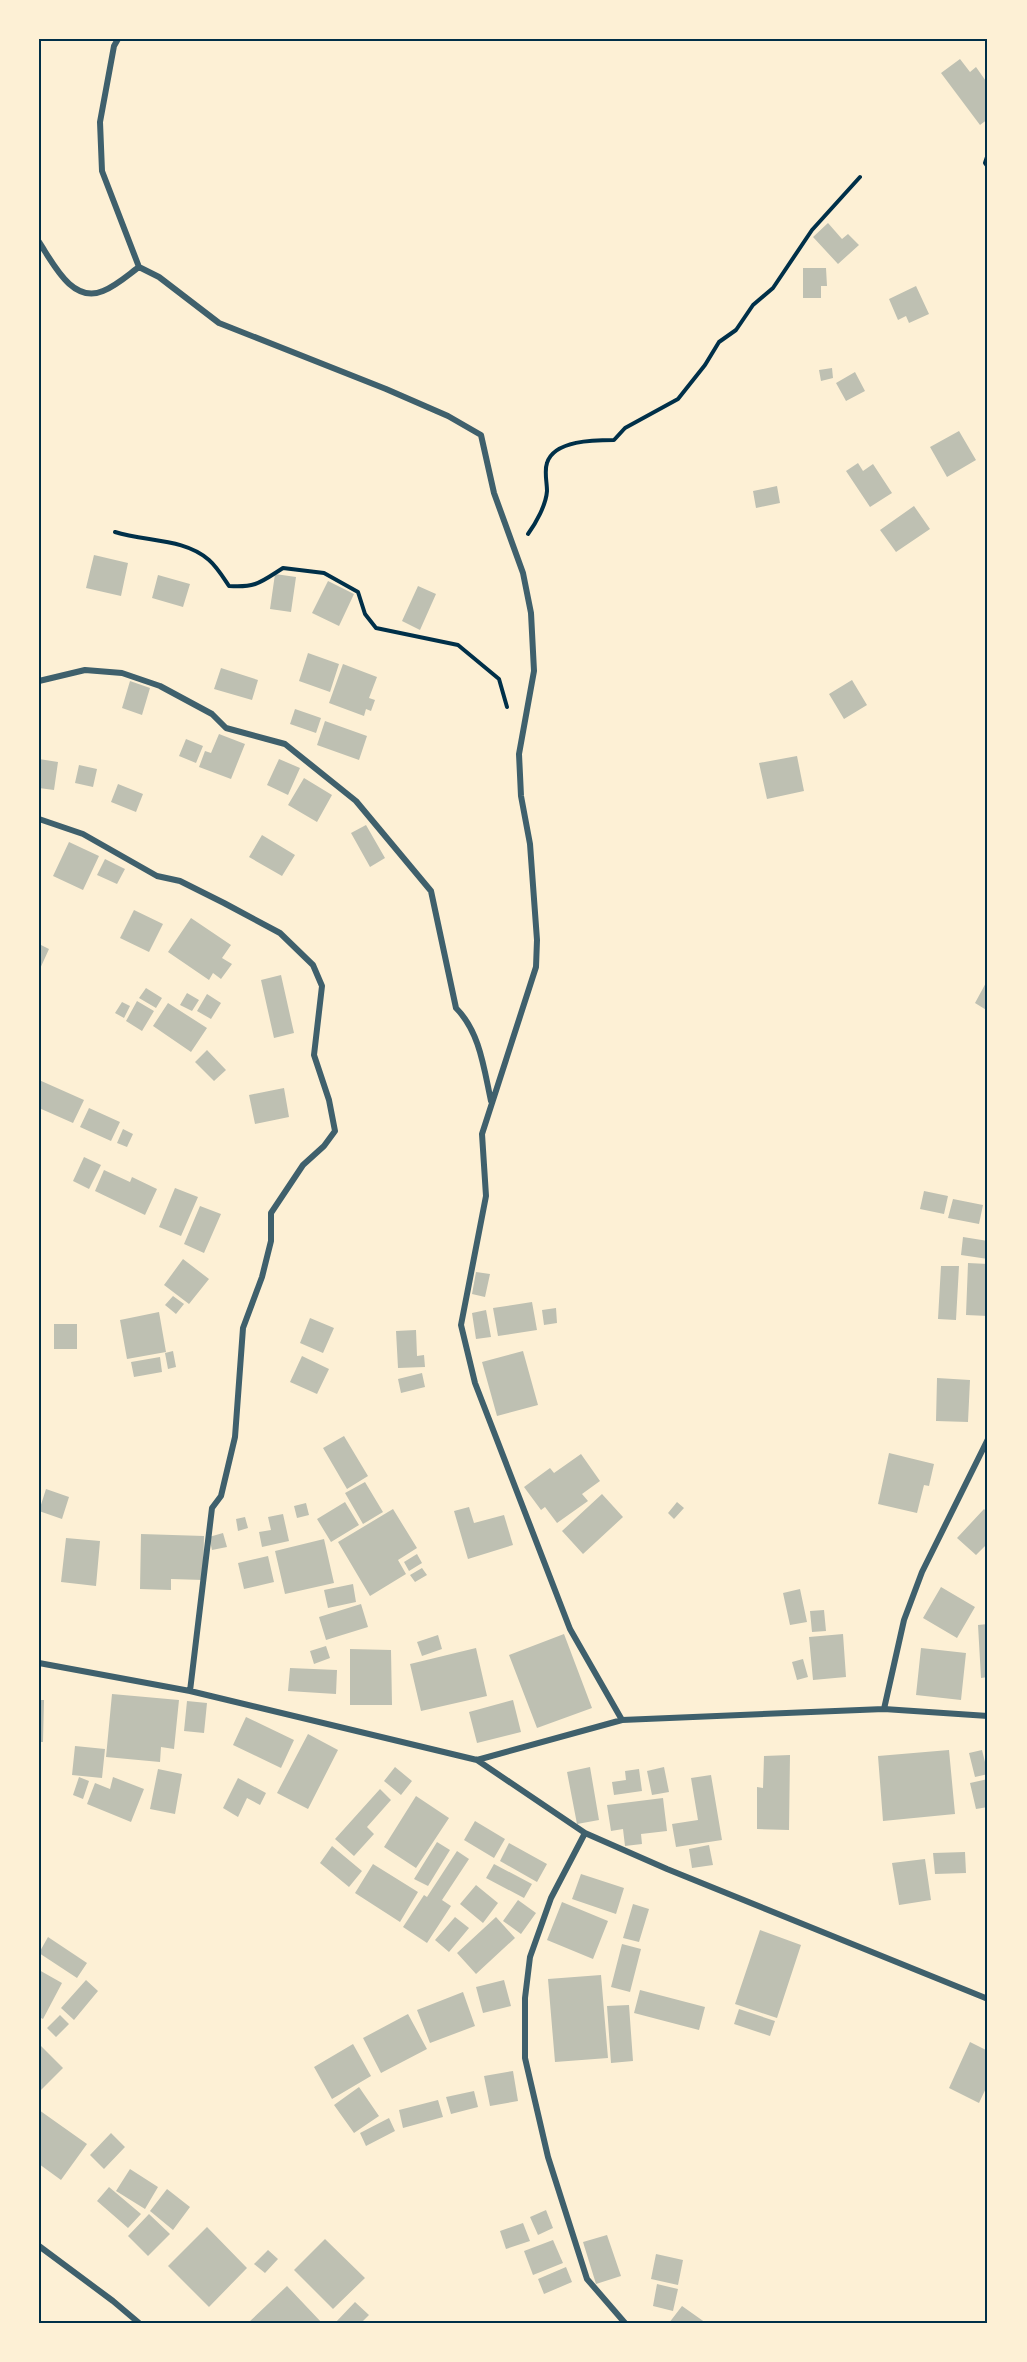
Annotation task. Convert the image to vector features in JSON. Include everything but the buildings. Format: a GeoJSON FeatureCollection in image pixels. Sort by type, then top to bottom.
{"type":"FeatureCollection","features":[{"type":"Feature","properties":{"kind":"street"},"geometry":{"type":"LineString","coordinates":[[118,39],[114,46],[100,122],[102,171],[139,267],[159,277],[219,323],[417,402],[481,435],[494,494],[523,573],[531,613],[534,671],[519,754],[520,796],[530,844],[537,940],[536,967],[491,1102],[483,1134],[486,1196],[461,1325],[475,1383],[570,1629],[622,1720]]}},
{"type":"Feature","properties":{"kind":"street"},"geometry":{"type":"LineString","coordinates":[[39,242],[67,283],[85,294],[103,291],[139,267]]}},
{"type":"Feature","properties":{"kind":"street"},"geometry":{"type":"LineString","coordinates":[[39,681],[85,670],[122,673],[159,686],[212,714],[226,728],[285,744],[356,801],[431,891],[456,1008],[468,1019],[478,1047],[491,1102]]}},
{"type":"Feature","properties":{"kind":"street"},"geometry":{"type":"LineString","coordinates":[[39,819],[84,834],[157,876],[180,881],[280,933],[313,965],[322,986],[314,1055],[329,1100],[335,1131],[324,1146],[303,1165],[271,1213],[271,1241],[262,1277],[243,1328],[235,1437],[221,1496],[212,1508],[190,1691]]}},
{"type":"Feature","properties":{"kind":"street"},"geometry":{"type":"LineString","coordinates":[[884,1709],[904,1620],[922,1572],[988,1439]]}},
{"type":"Feature","properties":{"kind":"street"},"geometry":{"type":"LineString","coordinates":[[39,1663],[190,1691],[477,1760],[585,1833],[667,1869],[988,1999]]}},
{"type":"Feature","properties":{"kind":"street"},"geometry":{"type":"LineString","coordinates":[[477,1760],[622,1720],[884,1709],[988,1716]]}},
{"type":"Feature","properties":{"kind":"street"},"geometry":{"type":"LineString","coordinates":[[585,1833],[551,1898],[530,1957],[525,1998],[525,2058],[548,2157],[587,2278],[625,2323]]}},
{"type":"Feature","properties":{"kind":"street"},"geometry":{"type":"LineString","coordinates":[[39,2246],[139,2323]]}},
{"type":"Feature","properties":{"kind":"path"},"geometry":{"type":"LineString","coordinates":[[988,154],[985,163],[988,167]]}},
{"type":"Feature","properties":{"kind":"path"},"geometry":{"type":"LineString","coordinates":[[515,551],[535,525],[547,495],[546,464],[552,454],[585,440],[614,440],[625,428],[678,399],[705,365],[719,342],[736,330],[753,305],[773,288],[812,230],[860,177]]}},
{"type":"Feature","properties":{"kind":"path"},"geometry":{"type":"LineString","coordinates":[[116,532],[129,537],[189,547],[210,560],[229,586],[248,587],[263,581],[283,568],[324,573],[358,592],[365,614],[376,628],[458,645],[499,679],[508,711]]}}]}
